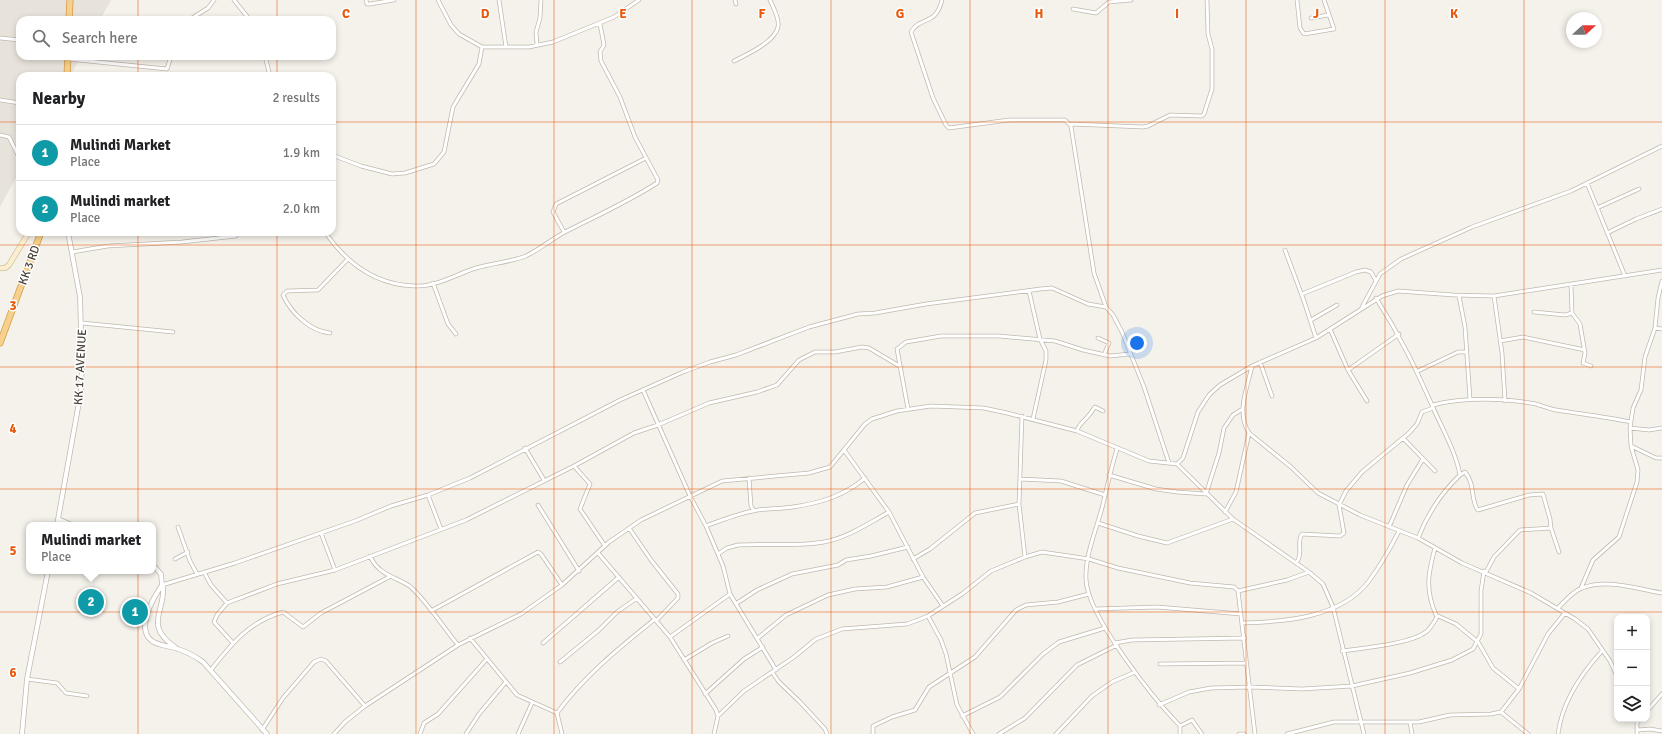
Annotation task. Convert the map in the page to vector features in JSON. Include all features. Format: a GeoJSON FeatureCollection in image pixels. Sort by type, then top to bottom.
{"type":"FeatureCollection","features":[{"type":"Feature","properties":{"kind":"highway"},"geometry":{"type":"LineString","coordinates":[[69,16],[70,0]]}},
{"type":"Feature","properties":{"kind":"highway"},"geometry":{"type":"LineString","coordinates":[[66,72],[68,60]]}},
{"type":"Feature","properties":{"kind":"highway","name":"KK 3 RD"},"geometry":{"type":"LineString","coordinates":[[0,343],[40,236]]}},
{"type":"Feature","properties":{"kind":"main road"},"geometry":{"type":"LineString","coordinates":[[0,268],[5,268],[9,265],[27,236]]}},
{"type":"Feature","properties":{"kind":"street"},"geometry":{"type":"LineString","coordinates":[[195,16],[208,8],[214,0]]}},
{"type":"Feature","properties":{"kind":"street"},"geometry":{"type":"LineString","coordinates":[[234,0],[247,16]]}},
{"type":"Feature","properties":{"kind":"street"},"geometry":{"type":"LineString","coordinates":[[366,0],[367,4],[370,4],[394,0]]}},
{"type":"Feature","properties":{"kind":"street"},"geometry":{"type":"LineString","coordinates":[[438,0],[451,25],[459,34],[482,47],[537,45],[553,42],[600,24],[614,17],[639,0]]}},
{"type":"Feature","properties":{"kind":"street"},"geometry":{"type":"LineString","coordinates":[[499,0],[506,47]]}},
{"type":"Feature","properties":{"kind":"street"},"geometry":{"type":"LineString","coordinates":[[537,45],[536,32],[540,18],[541,0]]}},
{"type":"Feature","properties":{"kind":"street"},"geometry":{"type":"LineString","coordinates":[[629,0],[631,5]]}},
{"type":"Feature","properties":{"kind":"street"},"geometry":{"type":"LineString","coordinates":[[734,61],[754,51],[776,32],[778,24],[770,0]]}},
{"type":"Feature","properties":{"kind":"street"},"geometry":{"type":"LineString","coordinates":[[942,0],[937,14],[931,19],[915,27],[911,32],[940,115],[949,128],[1009,120],[1065,120],[1069,122],[1094,273],[1106,307],[1113,315],[1122,332],[1144,387],[1169,463]]}},
{"type":"Feature","properties":{"kind":"street"},"geometry":{"type":"LineString","coordinates":[[1073,9],[1096,13],[1109,2],[1131,0]]}},
{"type":"Feature","properties":{"kind":"street"},"geometry":{"type":"LineString","coordinates":[[1072,124],[1143,127],[1170,115],[1202,116],[1212,89],[1212,50],[1208,34],[1207,0]]}},
{"type":"Feature","properties":{"kind":"street"},"geometry":{"type":"LineString","coordinates":[[1297,0],[1302,34],[1334,29],[1324,0]]}},
{"type":"Feature","properties":{"kind":"street"},"geometry":{"type":"LineString","coordinates":[[1311,18],[1328,15]]}},
{"type":"Feature","properties":{"kind":"street"},"geometry":{"type":"LineString","coordinates":[[328,236],[347,260],[375,277],[403,286],[418,287],[476,268],[526,256],[564,232],[657,183],[658,180],[633,133],[620,98],[600,56],[604,45],[600,24]]}},
{"type":"Feature","properties":{"kind":"street"},"geometry":{"type":"LineString","coordinates":[[0,38],[16,40]]}},
{"type":"Feature","properties":{"kind":"street"},"geometry":{"type":"LineString","coordinates":[[336,157],[361,166],[392,174],[405,173],[434,164],[444,152],[453,107],[479,64],[482,47]]}},
{"type":"Feature","properties":{"kind":"street"},"geometry":{"type":"LineString","coordinates":[[86,60],[167,69],[170,60]]}},
{"type":"Feature","properties":{"kind":"street"},"geometry":{"type":"LineString","coordinates":[[266,60],[269,72]]}},
{"type":"Feature","properties":{"kind":"street"},"geometry":{"type":"LineString","coordinates":[[0,100],[16,102]]}},
{"type":"Feature","properties":{"kind":"street"},"geometry":{"type":"LineString","coordinates":[[0,135],[9,137],[16,151]]}},
{"type":"Feature","properties":{"kind":"street"},"geometry":{"type":"LineString","coordinates":[[1362,307],[1380,274],[1416,251],[1472,227],[1538,204],[1587,183],[1662,146]]}},
{"type":"Feature","properties":{"kind":"street"},"geometry":{"type":"LineString","coordinates":[[564,232],[552,212],[556,204],[646,158]]}},
{"type":"Feature","properties":{"kind":"street"},"geometry":{"type":"LineString","coordinates":[[1587,183],[1625,276]]}},
{"type":"Feature","properties":{"kind":"street"},"geometry":{"type":"LineString","coordinates":[[1597,208],[1639,189]]}},
{"type":"Feature","properties":{"kind":"street"},"geometry":{"type":"LineString","coordinates":[[1607,233],[1636,219],[1662,209]]}},
{"type":"Feature","properties":{"kind":"street","name":"KK 17 AVENUE"},"geometry":{"type":"LineString","coordinates":[[58,522],[81,391],[82,323],[80,297],[69,236]]}},
{"type":"Feature","properties":{"kind":"street"},"geometry":{"type":"LineString","coordinates":[[72,252],[108,246],[182,242],[236,236]]}},
{"type":"Feature","properties":{"kind":"street"},"geometry":{"type":"LineString","coordinates":[[1285,250],[1302,294],[1316,338]]}},
{"type":"Feature","properties":{"kind":"street"},"geometry":{"type":"LineString","coordinates":[[330,333],[316,331],[292,309],[283,295],[287,291],[318,290],[347,260]]}},
{"type":"Feature","properties":{"kind":"street"},"geometry":{"type":"LineString","coordinates":[[1302,294],[1356,272],[1365,270],[1371,272],[1376,281]]}},
{"type":"Feature","properties":{"kind":"street"},"geometry":{"type":"LineString","coordinates":[[1177,464],[1183,458],[1202,404],[1220,385],[1260,362],[1316,338],[1349,318],[1376,298],[1398,291],[1459,296],[1494,296],[1662,270]]}},
{"type":"Feature","properties":{"kind":"street"},"geometry":{"type":"LineString","coordinates":[[1558,608],[1581,588],[1593,560],[1619,537],[1627,514],[1638,476],[1631,446],[1630,428],[1633,408],[1641,390],[1645,357],[1655,328],[1658,298],[1662,281]]}},
{"type":"Feature","properties":{"kind":"street"},"geometry":{"type":"LineString","coordinates":[[433,283],[448,324],[456,334]]}},
{"type":"Feature","properties":{"kind":"street"},"geometry":{"type":"LineString","coordinates":[[1572,284],[1572,313],[1578,320],[1585,350],[1584,363],[1591,366]]}},
{"type":"Feature","properties":{"kind":"street"},"geometry":{"type":"LineString","coordinates":[[267,734],[203,662],[191,654],[152,640],[147,635],[146,618],[152,601],[162,584],[204,572],[321,533],[391,506],[428,495],[470,478],[525,448],[643,390],[710,362],[736,355],[834,320],[858,314],[875,313],[926,304],[1052,288],[1088,304],[1106,307]]}},
{"type":"Feature","properties":{"kind":"street"},"geometry":{"type":"LineString","coordinates":[[1029,291],[1036,314],[1040,339],[1046,351],[1046,360],[1033,419]]}},
{"type":"Feature","properties":{"kind":"street"},"geometry":{"type":"LineString","coordinates":[[1459,296],[1465,327],[1465,352],[1470,399]]}},
{"type":"Feature","properties":{"kind":"street"},"geometry":{"type":"LineString","coordinates":[[1494,296],[1500,341],[1505,401]]}},
{"type":"Feature","properties":{"kind":"street"},"geometry":{"type":"LineString","coordinates":[[1376,298],[1399,334],[1418,371],[1451,448],[1460,474]]}},
{"type":"Feature","properties":{"kind":"street"},"geometry":{"type":"LineString","coordinates":[[1311,320],[1337,305]]}},
{"type":"Feature","properties":{"kind":"street"},"geometry":{"type":"LineString","coordinates":[[1534,312],[1565,315],[1572,313]]}},
{"type":"Feature","properties":{"kind":"street"},"geometry":{"type":"LineString","coordinates":[[82,323],[173,332]]}},
{"type":"Feature","properties":{"kind":"street"},"geometry":{"type":"LineString","coordinates":[[1655,328],[1662,328]]}},
{"type":"Feature","properties":{"kind":"street"},"geometry":{"type":"LineString","coordinates":[[1330,329],[1348,370],[1367,401]]}},
{"type":"Feature","properties":{"kind":"street"},"geometry":{"type":"LineString","coordinates":[[1348,370],[1399,334]]}},
{"type":"Feature","properties":{"kind":"street"},"geometry":{"type":"LineString","coordinates":[[908,408],[897,349],[906,342],[941,336],[999,336],[1055,341],[1104,355],[1130,354]]}},
{"type":"Feature","properties":{"kind":"street"},"geometry":{"type":"LineString","coordinates":[[1500,341],[1522,337],[1585,350]]}},
{"type":"Feature","properties":{"kind":"street"},"geometry":{"type":"LineString","coordinates":[[1098,338],[1109,343],[1104,355]]}},
{"type":"Feature","properties":{"kind":"street"},"geometry":{"type":"LineString","coordinates":[[232,642],[214,622],[217,615],[227,603],[277,584],[335,570],[466,520],[574,466],[624,438],[709,403],[757,392],[777,385],[799,360],[815,352],[835,352],[862,347],[869,348],[901,367]]}},
{"type":"Feature","properties":{"kind":"street"},"geometry":{"type":"LineString","coordinates":[[1418,371],[1458,352],[1465,352]]}},
{"type":"Feature","properties":{"kind":"street"},"geometry":{"type":"LineString","coordinates":[[1260,362],[1272,396]]}},
{"type":"Feature","properties":{"kind":"street"},"geometry":{"type":"LineString","coordinates":[[1252,366],[1241,410],[1242,420],[1249,433],[1291,467],[1318,493],[1339,505],[1418,538],[1462,563],[1485,572],[1575,618],[1588,630],[1610,661],[1614,670]]}},
{"type":"Feature","properties":{"kind":"street"},"geometry":{"type":"LineString","coordinates":[[643,390],[690,496],[706,526],[718,554],[726,574],[730,594],[758,638],[779,682],[825,729],[827,734]]}},
{"type":"Feature","properties":{"kind":"street"},"geometry":{"type":"LineString","coordinates":[[1296,563],[1300,556],[1300,539],[1302,534],[1340,536],[1344,533],[1339,505],[1346,491],[1362,472],[1403,438],[1416,424],[1422,412],[1433,406],[1453,400],[1470,399],[1505,401],[1535,404],[1555,410],[1631,422]]}},
{"type":"Feature","properties":{"kind":"street"},"geometry":{"type":"LineString","coordinates":[[334,734],[345,722],[365,706],[458,645],[521,614],[562,585],[605,546],[640,520],[718,482],[822,470],[830,467],[858,430],[872,419],[908,408],[931,406],[984,408],[1022,416],[1077,432],[1149,461],[1177,464],[1233,519],[1309,572],[1323,584],[1333,607],[1342,651],[1364,734]]}},
{"type":"Feature","properties":{"kind":"street"},"geometry":{"type":"LineString","coordinates":[[1077,432],[1078,426],[1090,414],[1093,408],[1095,407],[1103,411]]}},
{"type":"Feature","properties":{"kind":"street"},"geometry":{"type":"LineString","coordinates":[[1206,494],[1219,453],[1224,428],[1233,414],[1241,410]]}},
{"type":"Feature","properties":{"kind":"street"},"geometry":{"type":"LineString","coordinates":[[1022,416],[1019,504],[1025,557]]}},
{"type":"Feature","properties":{"kind":"street"},"geometry":{"type":"LineString","coordinates":[[1630,428],[1649,430],[1662,428]]}},
{"type":"Feature","properties":{"kind":"street"},"geometry":{"type":"LineString","coordinates":[[1225,512],[1236,492],[1249,433]]}},
{"type":"Feature","properties":{"kind":"street"},"geometry":{"type":"LineString","coordinates":[[1403,438],[1435,472]]}},
{"type":"Feature","properties":{"kind":"street"},"geometry":{"type":"LineString","coordinates":[[1631,446],[1656,458],[1662,458]]}},
{"type":"Feature","properties":{"kind":"street"},"geometry":{"type":"LineString","coordinates":[[525,448],[544,480]]}},
{"type":"Feature","properties":{"kind":"street"},"geometry":{"type":"LineString","coordinates":[[1117,449],[1109,474],[1088,559],[1086,579],[1089,594],[1105,628],[1159,705],[1180,726],[1180,734]]}},
{"type":"Feature","properties":{"kind":"street"},"geometry":{"type":"LineString","coordinates":[[844,450],[866,478],[889,512],[923,577],[943,606]]}},
{"type":"Feature","properties":{"kind":"street"},"geometry":{"type":"LineString","coordinates":[[1389,527],[1407,485],[1422,459]]}},
{"type":"Feature","properties":{"kind":"street"},"geometry":{"type":"LineString","coordinates":[[574,466],[590,484],[580,509],[605,546]]}},
{"type":"Feature","properties":{"kind":"street"},"geometry":{"type":"LineString","coordinates":[[1418,538],[1426,518],[1446,488],[1460,474],[1465,472],[1470,477],[1474,501],[1478,510],[1529,495],[1543,494],[1551,528],[1559,552]]}},
{"type":"Feature","properties":{"kind":"street"},"geometry":{"type":"LineString","coordinates":[[1109,474],[1156,489],[1206,494]]}},
{"type":"Feature","properties":{"kind":"street"},"geometry":{"type":"LineString","coordinates":[[749,478],[751,506],[754,510]]}},
{"type":"Feature","properties":{"kind":"street"},"geometry":{"type":"LineString","coordinates":[[706,526],[735,515],[754,510],[793,507],[831,498],[852,489],[866,478]]}},
{"type":"Feature","properties":{"kind":"street"},"geometry":{"type":"LineString","coordinates":[[1020,479],[1061,481],[1105,495]]}},
{"type":"Feature","properties":{"kind":"street"},"geometry":{"type":"LineString","coordinates":[[428,495],[441,529]]}},
{"type":"Feature","properties":{"kind":"street"},"geometry":{"type":"LineString","coordinates":[[913,559],[930,548],[976,512],[1019,504]]}},
{"type":"Feature","properties":{"kind":"street"},"geometry":{"type":"LineString","coordinates":[[538,505],[579,571]]}},
{"type":"Feature","properties":{"kind":"street"},"geometry":{"type":"LineString","coordinates":[[718,554],[728,548],[738,545],[808,544],[826,542],[860,528],[889,512]]}},
{"type":"Feature","properties":{"kind":"street"},"geometry":{"type":"LineString","coordinates":[[58,519],[65,522]]}},
{"type":"Feature","properties":{"kind":"street"},"geometry":{"type":"LineString","coordinates":[[1098,523],[1138,536],[1167,543],[1233,519]]}},
{"type":"Feature","properties":{"kind":"street"},"geometry":{"type":"LineString","coordinates":[[178,527],[190,561],[197,574]]}},
{"type":"Feature","properties":{"kind":"street"},"geometry":{"type":"LineString","coordinates":[[557,713],[589,674],[655,620],[678,598],[678,594],[651,560],[630,528]]}},
{"type":"Feature","properties":{"kind":"street"},"geometry":{"type":"LineString","coordinates":[[1159,705],[1189,692],[1202,689],[1352,686],[1410,674],[1464,655],[1478,642],[1481,634],[1481,591],[1485,572],[1494,557],[1520,530],[1551,528]]}},
{"type":"Feature","properties":{"kind":"street"},"geometry":{"type":"LineString","coordinates":[[1242,623],[1302,618],[1333,607],[1354,594],[1369,581],[1399,531]]}},
{"type":"Feature","properties":{"kind":"street"},"geometry":{"type":"LineString","coordinates":[[321,533],[335,570]]}},
{"type":"Feature","properties":{"kind":"street"},"geometry":{"type":"LineString","coordinates":[[737,603],[757,590],[792,574],[838,565],[846,560],[871,556],[908,547]]}},
{"type":"Feature","properties":{"kind":"street"},"geometry":{"type":"LineString","coordinates":[[1435,548],[1428,572],[1429,591],[1433,610],[1437,617],[1456,624],[1478,642],[1493,668],[1519,689]]}},
{"type":"Feature","properties":{"kind":"street"},"geometry":{"type":"LineString","coordinates":[[175,559],[188,552]]}},
{"type":"Feature","properties":{"kind":"street"},"geometry":{"type":"LineString","coordinates":[[431,611],[538,552],[541,554],[562,585]]}},
{"type":"Feature","properties":{"kind":"street"},"geometry":{"type":"LineString","coordinates":[[714,734],[718,716],[744,691],[774,671],[816,639],[832,632],[864,626],[907,624],[928,616],[991,571],[1025,557],[1046,552],[1088,559],[1118,568],[1190,583],[1234,587],[1238,592],[1245,638],[1255,734]]}},
{"type":"Feature","properties":{"kind":"street"},"geometry":{"type":"LineString","coordinates":[[598,553],[670,637],[718,716]]}},
{"type":"Feature","properties":{"kind":"street"},"geometry":{"type":"LineString","coordinates":[[370,556],[377,568],[389,577],[413,589],[458,645]]}},
{"type":"Feature","properties":{"kind":"street"},"geometry":{"type":"LineString","coordinates":[[156,568],[161,574],[162,584],[157,619],[158,625],[164,638],[176,648]]}},
{"type":"Feature","properties":{"kind":"street"},"geometry":{"type":"LineString","coordinates":[[204,572],[211,585],[227,603]]}},
{"type":"Feature","properties":{"kind":"street"},"geometry":{"type":"LineString","coordinates":[[1238,592],[1287,580],[1309,572]]}},
{"type":"Feature","properties":{"kind":"street"},"geometry":{"type":"LineString","coordinates":[[22,734],[27,678],[47,574]]}},
{"type":"Feature","properties":{"kind":"street"},"geometry":{"type":"LineString","coordinates":[[211,670],[232,642],[258,622],[283,612],[303,627],[321,614],[389,577]]}},
{"type":"Feature","properties":{"kind":"street"},"geometry":{"type":"LineString","coordinates":[[758,638],[786,615],[828,595],[856,589],[887,587],[923,577]]}},
{"type":"Feature","properties":{"kind":"street"},"geometry":{"type":"LineString","coordinates":[[543,643],[619,578]]}},
{"type":"Feature","properties":{"kind":"street"},"geometry":{"type":"LineString","coordinates":[[1581,588],[1594,585],[1620,585],[1662,593]]}},
{"type":"Feature","properties":{"kind":"street"},"geometry":{"type":"LineString","coordinates":[[670,637],[730,594]]}},
{"type":"Feature","properties":{"kind":"street"},"geometry":{"type":"LineString","coordinates":[[873,734],[874,726],[892,717],[915,710],[929,687],[975,657],[1006,620],[1021,607],[1026,605],[1058,602],[1089,594]]}},
{"type":"Feature","properties":{"kind":"street"},"geometry":{"type":"LineString","coordinates":[[560,662],[599,630],[617,612],[637,598]]}},
{"type":"Feature","properties":{"kind":"street"},"geometry":{"type":"LineString","coordinates":[[1095,609],[1157,607],[1241,614]]}},
{"type":"Feature","properties":{"kind":"street"},"geometry":{"type":"LineString","coordinates":[[1287,734],[1334,722],[1410,722],[1450,715],[1491,714],[1501,712],[1519,689],[1548,634],[1565,613]]}},
{"type":"Feature","properties":{"kind":"street"},"geometry":{"type":"LineString","coordinates":[[928,616],[941,640],[962,716],[973,734]]}},
{"type":"Feature","properties":{"kind":"street"},"geometry":{"type":"LineString","coordinates":[[1342,651],[1415,637],[1429,629],[1437,617]]}},
{"type":"Feature","properties":{"kind":"street"},"geometry":{"type":"LineString","coordinates":[[962,716],[992,703],[1000,697],[1043,654],[1059,642],[1105,628]]}},
{"type":"Feature","properties":{"kind":"street"},"geometry":{"type":"LineString","coordinates":[[684,660],[712,643],[728,636]]}},
{"type":"Feature","properties":{"kind":"street"},"geometry":{"type":"LineString","coordinates":[[470,638],[505,683],[520,698],[557,713]]}},
{"type":"Feature","properties":{"kind":"street"},"geometry":{"type":"LineString","coordinates":[[999,734],[1025,718],[1077,665],[1087,658],[1116,644],[1132,640],[1245,638]]}},
{"type":"Feature","properties":{"kind":"street"},"geometry":{"type":"LineString","coordinates":[[705,694],[744,658],[763,648]]}},
{"type":"Feature","properties":{"kind":"street"},"geometry":{"type":"LineString","coordinates":[[1558,734],[1562,713],[1571,696],[1587,668],[1602,651]]}},
{"type":"Feature","properties":{"kind":"street"},"geometry":{"type":"LineString","coordinates":[[262,730],[283,698],[314,662],[321,659],[326,661],[365,706]]}},
{"type":"Feature","properties":{"kind":"street"},"geometry":{"type":"LineString","coordinates":[[420,734],[424,723],[438,714],[486,660]]}},
{"type":"Feature","properties":{"kind":"street"},"geometry":{"type":"LineString","coordinates":[[1160,664],[1247,663]]}},
{"type":"Feature","properties":{"kind":"street"},"geometry":{"type":"LineString","coordinates":[[1056,734],[1092,696],[1112,682],[1135,672]]}},
{"type":"Feature","properties":{"kind":"street"},"geometry":{"type":"LineString","coordinates":[[27,678],[57,683],[66,693],[87,696]]}},
{"type":"Feature","properties":{"kind":"street"},"geometry":{"type":"LineString","coordinates":[[466,734],[479,714],[505,683]]}},
{"type":"Feature","properties":{"kind":"street"},"geometry":{"type":"LineString","coordinates":[[1650,707],[1662,694]]}},
{"type":"Feature","properties":{"kind":"street"},"geometry":{"type":"LineString","coordinates":[[518,734],[532,703]]}},
{"type":"Feature","properties":{"kind":"street"},"geometry":{"type":"LineString","coordinates":[[1501,712],[1528,734]]}},
{"type":"Feature","properties":{"kind":"street"},"geometry":{"type":"LineString","coordinates":[[557,713],[562,734]]}},
{"type":"Feature","properties":{"kind":"street"},"geometry":{"type":"LineString","coordinates":[[1180,726],[1192,720],[1202,734]]}},
{"type":"Feature","properties":{"kind":"street"},"geometry":{"type":"LineString","coordinates":[[1410,722],[1412,734]]}},
{"type":"Feature","properties":{"kind":"street"},"geometry":{"type":"LineString","coordinates":[[1637,723],[1637,732],[1650,729],[1662,731]]}},
{"type":"Feature","properties":{"kind":"street"},"geometry":{"type":"LineString","coordinates":[[1239,734],[1244,734]]}},
{"type":"Feature","properties":{"kind":"shaded area"},"geometry":{"type":"Polygon","coordinates":[[[0,0],[111,0],[102,16],[16,16],[16,60],[79,60],[72,72],[16,72],[16,177],[0,207],[0,0]]]}},
{"type":"Feature","properties":{"kind":"place","name":"Mulindi market"},"geometry":{"type":"Point","coordinates":[91,602]}},
{"type":"Feature","properties":{"kind":"place","name":"Mulindi Market"},"geometry":{"type":"Point","coordinates":[135,612]}}]}
